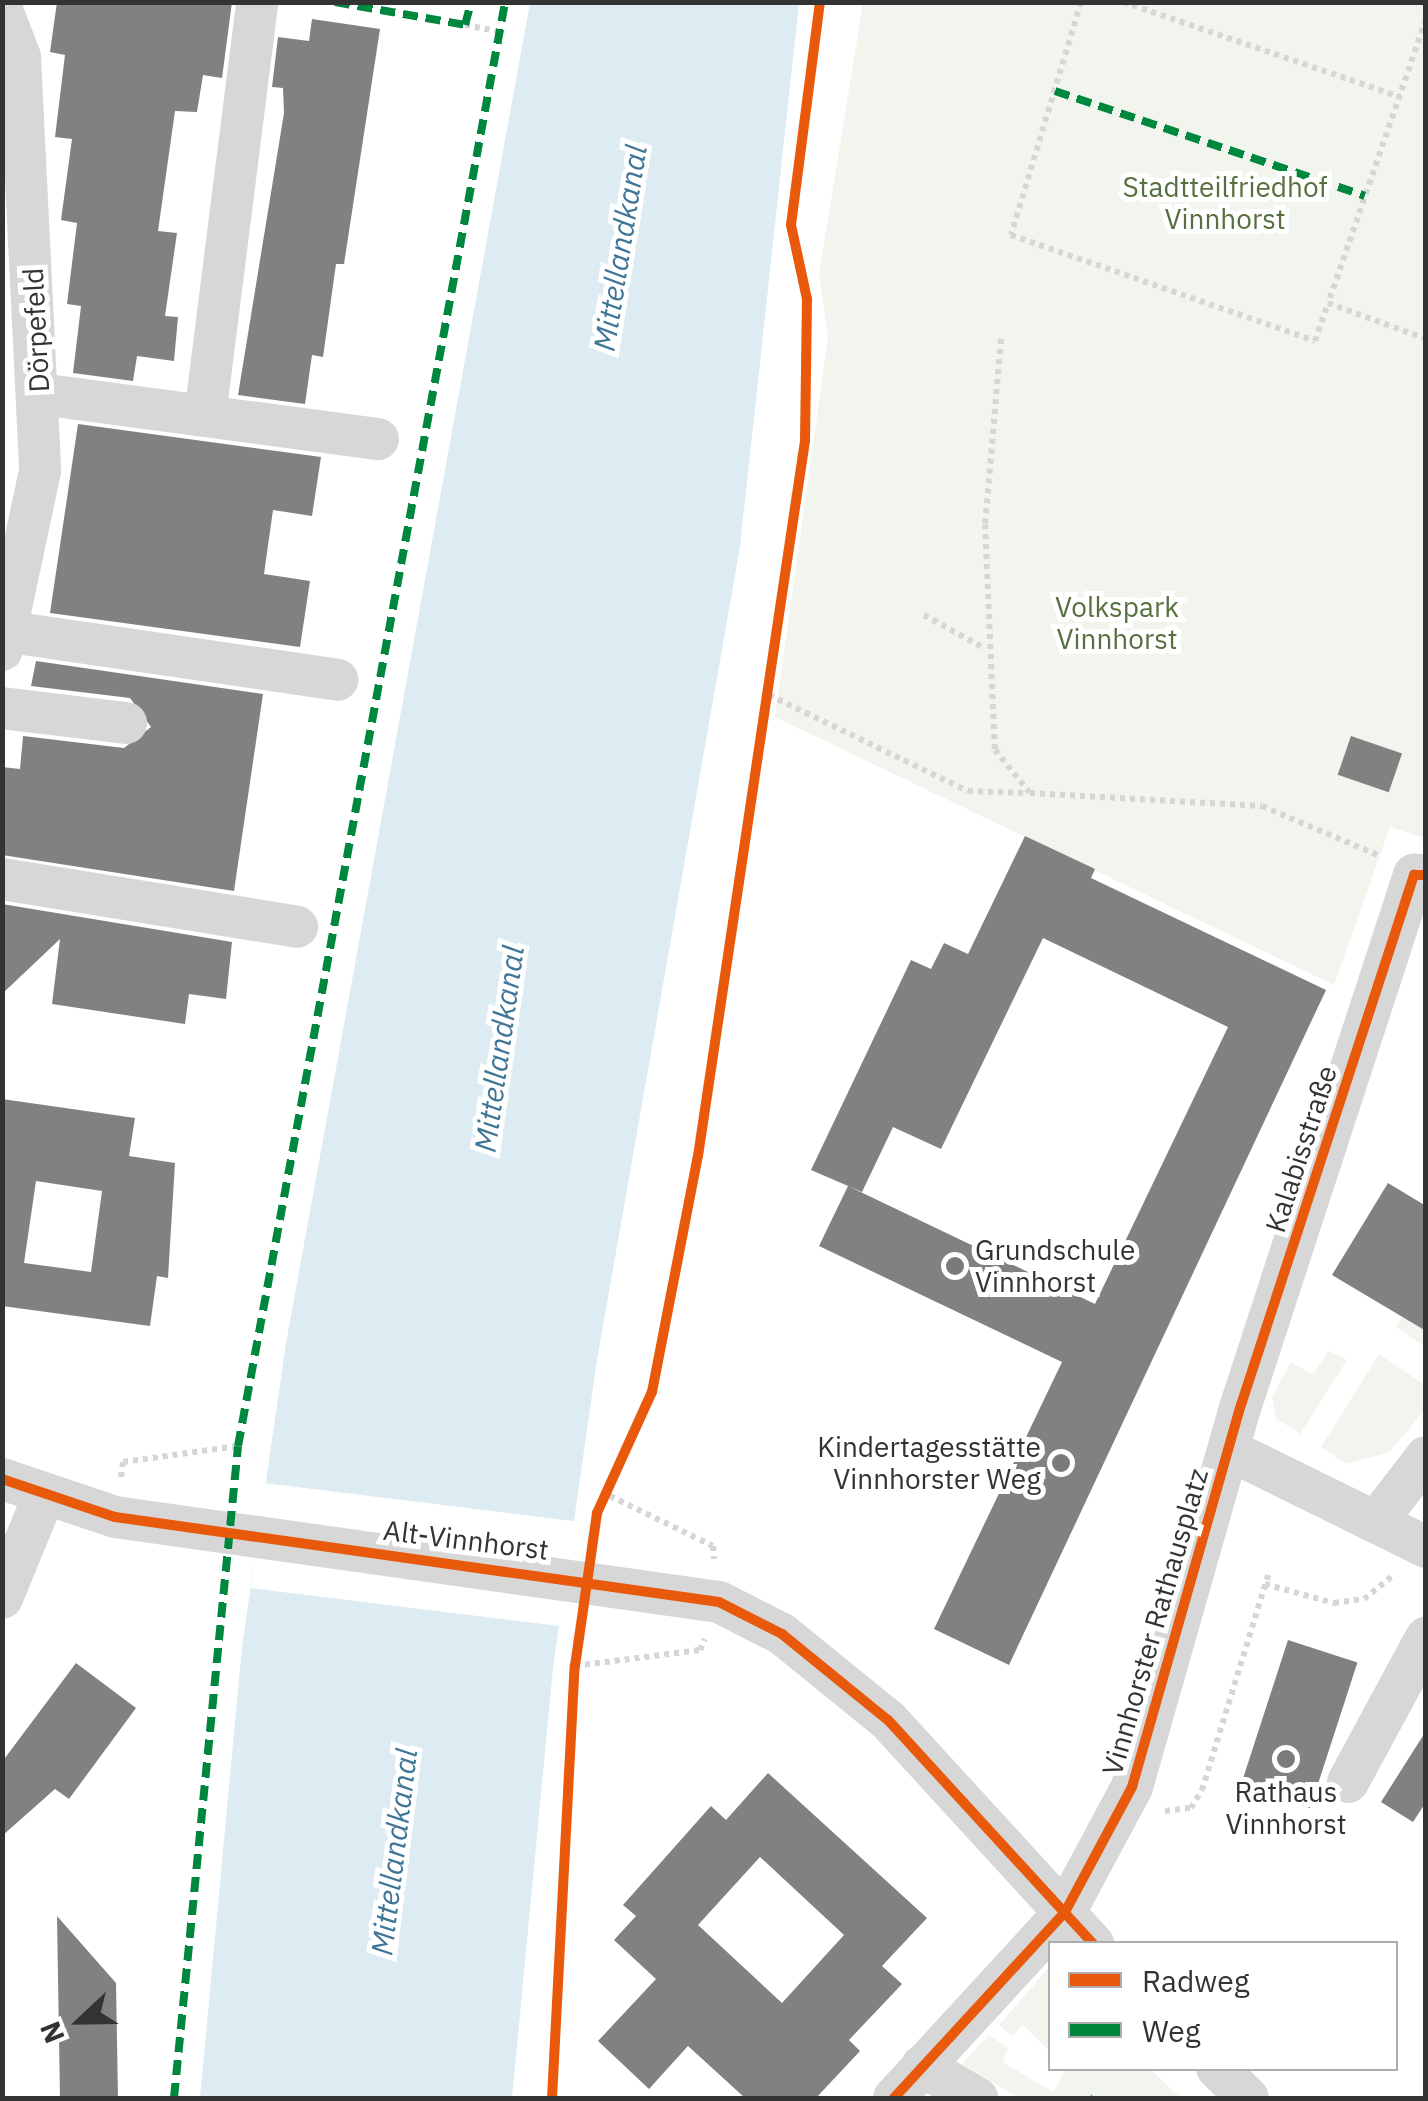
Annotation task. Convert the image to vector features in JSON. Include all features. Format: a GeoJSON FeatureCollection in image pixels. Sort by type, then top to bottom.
{"type":"FeatureCollection","features":[{"type":"Feature","properties":{"kind":"street"},"geometry":{"type":"LineString","coordinates":[[205,416],[257,2]]}},
{"type":"Feature","properties":{"kind":"street","name":"Dörpefeld"},"geometry":{"type":"LineString","coordinates":[[2,10],[20,57],[40,394],[6,641]]}},
{"type":"Feature","properties":{"kind":"street"},"geometry":{"type":"LineString","coordinates":[[40,394],[378,439]]}},
{"type":"Feature","properties":{"kind":"street"},"geometry":{"type":"LineString","coordinates":[[6,641],[338,680]]}},
{"type":"Feature","properties":{"kind":"street"},"geometry":{"type":"LineString","coordinates":[[2,708],[126,723]]}},
{"type":"Feature","properties":{"kind":"street","name":"Kalabisstraße"},"geometry":{"type":"LineString","coordinates":[[1229,1450],[1420,875]]}},
{"type":"Feature","properties":{"kind":"street"},"geometry":{"type":"LineString","coordinates":[[2,879],[297,927]]}},
{"type":"Feature","properties":{"kind":"street"},"geometry":{"type":"LineString","coordinates":[[1229,1450],[1406,1535],[1426,1457]]}},
{"type":"Feature","properties":{"kind":"street","name":"Vinnhorster Rathausplatz"},"geometry":{"type":"LineString","coordinates":[[1079,1928],[1126,1799],[1229,1450]]}},
{"type":"Feature","properties":{"kind":"street","name":"Alt-Vinnhorst"},"geometry":{"type":"LineString","coordinates":[[2,1478],[42,1498],[198,1528],[610,1581],[719,1602],[782,1634],[888,1720],[1079,1928]]}},
{"type":"Feature","properties":{"kind":"street"},"geometry":{"type":"LineString","coordinates":[[2,1598],[42,1498]]}},
{"type":"Feature","properties":{"kind":"street"},"geometry":{"type":"LineString","coordinates":[[1348,1782],[1426,1638]]}},
{"type":"Feature","properties":{"kind":"street","name":"Vinnhorster Rathausplatz"},"geometry":{"type":"LineString","coordinates":[[894,2098],[922,2066],[1048,1955]]}},
{"type":"Feature","properties":{"kind":"street"},"geometry":{"type":"LineString","coordinates":[[922,2066],[978,2098]]}},
{"type":"Feature","properties":{"kind":"street"},"geometry":{"type":"LineString","coordinates":[[1220,2071],[1248,2098]]}},
{"type":"Feature","properties":{"kind":"path"},"geometry":{"type":"LineString","coordinates":[[1081,2],[1011,235],[1315,341],[1426,19]]}},
{"type":"Feature","properties":{"kind":"path"},"geometry":{"type":"LineString","coordinates":[[1123,2],[1400,97]]}},
{"type":"Feature","properties":{"kind":"path"},"geometry":{"type":"LineString","coordinates":[[465,25],[501,32]]}},
{"type":"Feature","properties":{"kind":"path"},"geometry":{"type":"LineString","coordinates":[[1328,303],[1426,339]]}},
{"type":"Feature","properties":{"kind":"path"},"geometry":{"type":"LineString","coordinates":[[1001,339],[984,648],[995,750],[1030,793]]}},
{"type":"Feature","properties":{"kind":"path"},"geometry":{"type":"LineString","coordinates":[[924,615],[984,648]]}},
{"type":"Feature","properties":{"kind":"path"},"geometry":{"type":"LineString","coordinates":[[769,695],[968,791],[1262,806],[1420,875]]}},
{"type":"Feature","properties":{"kind":"path"},"geometry":{"type":"LineString","coordinates":[[123,1462],[238,1446]]}},
{"type":"Feature","properties":{"kind":"path"},"geometry":{"type":"LineString","coordinates":[[610,1496],[713,1546]]}},
{"type":"Feature","properties":{"kind":"path"},"geometry":{"type":"LineString","coordinates":[[1265,1584],[1305,1598],[1364,1599],[1383,1590],[1406,1535]]}},
{"type":"Feature","properties":{"kind":"path"},"geometry":{"type":"LineString","coordinates":[[1126,1799],[1191,1808],[1269,1572]]}},
{"type":"Feature","properties":{"kind":"path"},"geometry":{"type":"LineString","coordinates":[[574,1666],[700,1650]]}},
{"type":"Feature","properties":{"kind":"green space"},"geometry":{"type":"Polygon","coordinates":[[[863,3],[1425,3],[1425,838],[1390,827],[1334,985],[775,717],[828,337],[819,274],[863,3]]]}},
{"type":"Feature","properties":{"kind":"green space"},"geometry":{"type":"Polygon","coordinates":[[[1402,1317],[1425,1331],[1425,1347],[1396,1327],[1402,1317]]]}},
{"type":"Feature","properties":{"kind":"green space"},"geometry":{"type":"Polygon","coordinates":[[[1328,1351],[1347,1360],[1300,1434],[1276,1418],[1272,1397],[1291,1362],[1313,1375],[1328,1351]]]}},
{"type":"Feature","properties":{"kind":"green space"},"geometry":{"type":"Polygon","coordinates":[[[1379,1354],[1425,1385],[1425,1409],[1390,1452],[1346,1464],[1321,1447],[1379,1354]]]}},
{"type":"Feature","properties":{"kind":"green space"},"geometry":{"type":"Polygon","coordinates":[[[1048,1969],[1048,2050],[1022,2024],[1013,2037],[999,2025],[1048,1969]]]}},
{"type":"Feature","properties":{"kind":"green space"},"geometry":{"type":"Polygon","coordinates":[[[989,2035],[1008,2048],[1003,2062],[1053,2092],[1065,2071],[1152,2071],[1181,2098],[1019,2098],[962,2064],[989,2035]]]}},
{"type":"Feature","properties":{"kind":"water","name":"Mittellandkanal"},"geometry":{"type":"Polygon","coordinates":[[[530,3],[799,3],[740,547],[597,1360],[553,1668],[512,2098],[200,2098],[242,1647],[286,1343],[530,3]]]}},
{"type":"Feature","properties":{"kind":"pier"},"geometry":{"type":"Polygon","coordinates":[[[264,1483],[579,1522],[566,1627],[251,1588],[264,1483]]]}},
{"type":"Feature","properties":{"kind":"building"},"geometry":{"type":"Polygon","coordinates":[[[57,2],[232,2],[222,78],[203,75],[197,112],[175,111],[158,231],[177,233],[165,316],[178,317],[174,361],[137,356],[133,381],[73,373],[81,306],[67,304],[77,223],[61,220],[72,139],[55,137],[65,55],[50,52],[57,2]]]}},
{"type":"Feature","properties":{"kind":"building"},"geometry":{"type":"Polygon","coordinates":[[[312,19],[380,29],[344,264],[336,264],[323,357],[312,355],[305,404],[238,395],[284,113],[283,88],[272,87],[278,37],[309,41],[312,19]]]}},
{"type":"Feature","properties":{"kind":"building"},"geometry":{"type":"Polygon","coordinates":[[[78,424],[321,457],[312,516],[273,510],[264,574],[310,581],[300,647],[50,613],[78,424]]]}},
{"type":"Feature","properties":{"kind":"building"},"geometry":{"type":"Polygon","coordinates":[[[36,661],[263,694],[234,891],[2,855],[2,767],[20,769],[23,736],[124,748],[151,727],[130,698],[31,686],[36,661]]]}},
{"type":"Feature","properties":{"kind":"building"},"geometry":{"type":"Polygon","coordinates":[[[1351,736],[1402,754],[1389,792],[1338,775],[1351,736]]]}},
{"type":"Feature","properties":{"kind":"building"},"geometry":{"type":"Polygon","coordinates":[[[1025,836],[1095,869],[1091,878],[1326,990],[1009,1665],[934,1629],[1062,1362],[819,1246],[848,1186],[1095,1304],[1228,1027],[1043,938],[941,1149],[893,1127],[862,1192],[811,1170],[911,960],[931,969],[944,943],[968,954],[1025,836]]]}},
{"type":"Feature","properties":{"kind":"building"},"geometry":{"type":"Polygon","coordinates":[[[2,904],[232,942],[226,999],[189,994],[185,1024],[52,1004],[60,939],[2,994],[2,904]]]}},
{"type":"Feature","properties":{"kind":"building"},"geometry":{"type":"Polygon","coordinates":[[[2,1099],[135,1118],[129,1156],[175,1163],[168,1278],[157,1276],[150,1326],[2,1306],[2,1099]],[[36,1181],[24,1263],[91,1272],[102,1191],[36,1181]]]}},
{"type":"Feature","properties":{"kind":"building"},"geometry":{"type":"Polygon","coordinates":[[[1388,1183],[1426,1206],[1426,1331],[1332,1275],[1388,1183]]]}},
{"type":"Feature","properties":{"kind":"building","name":"Rathaus Vinnhorst"},"geometry":{"type":"Polygon","coordinates":[[[1288,1640],[1357,1663],[1310,1808],[1241,1786],[1288,1640]]]}},
{"type":"Feature","properties":{"kind":"building"},"geometry":{"type":"Polygon","coordinates":[[[76,1663],[136,1708],[69,1799],[55,1789],[2,1836],[2,1762],[76,1663]]]}},
{"type":"Feature","properties":{"kind":"building"},"geometry":{"type":"Polygon","coordinates":[[[1426,1731],[1426,1802],[1413,1822],[1381,1802],[1426,1731]]]}},
{"type":"Feature","properties":{"kind":"building"},"geometry":{"type":"Polygon","coordinates":[[[768,1773],[927,1918],[882,1966],[902,1984],[849,2040],[860,2051],[816,2098],[745,2098],[688,2046],[649,2089],[598,2041],[656,1979],[614,1940],[636,1916],[623,1905],[711,1806],[726,1820],[768,1773]],[[760,1857],[698,1925],[782,2003],[844,1935],[760,1857]]]}},
{"type":"Feature","properties":{"kind":"building"},"geometry":{"type":"Polygon","coordinates":[[[57,1916],[116,1983],[118,2098],[60,2098],[57,1916]]]}},
{"type":"Feature","properties":{"kind":"marked path"},"geometry":{"type":"LineString","coordinates":[[335,2],[465,25],[471,2]]}},
{"type":"Feature","properties":{"kind":"marked path"},"geometry":{"type":"LineString","coordinates":[[174,2098],[238,1446],[505,2]]}},
{"type":"Feature","properties":{"kind":"marked path"},"geometry":{"type":"LineString","coordinates":[[1055,91],[1365,196]]}},
{"type":"Feature","properties":{"kind":"cycle path"},"geometry":{"type":"LineString","coordinates":[[552,2098],[575,1666],[597,1513],[652,1392],[698,1156],[805,441],[807,299],[791,225],[820,2]]}},
{"type":"Feature","properties":{"kind":"cycle path"},"geometry":{"type":"LineString","coordinates":[[894,2098],[1065,1912],[1132,1787],[1241,1405],[1414,875],[1426,875]]}},
{"type":"Feature","properties":{"kind":"cycle path"},"geometry":{"type":"LineString","coordinates":[[2,1479],[115,1517],[719,1602],[782,1634],[888,1720],[1090,1941]]}},
{"type":"Feature","properties":{"kind":"place","name":"Grundschule Vinnhorst"},"geometry":{"type":"Point","coordinates":[955,1266]}},
{"type":"Feature","properties":{"kind":"place","name":"Kindertagesstätte Vinnhorster Weg"},"geometry":{"type":"Point","coordinates":[1061,1463]}},
{"type":"Feature","properties":{"kind":"place","name":"Rathaus Vinnhorst"},"geometry":{"type":"Point","coordinates":[1286,1759]}},
{"type":"Feature","properties":{"kind":"park label","name":"Stadtteilfriedhof Vinnhorst"},"geometry":{"type":"Point","coordinates":[1225,203]}},
{"type":"Feature","properties":{"kind":"park label","name":"Volkspark Vinnhorst"},"geometry":{"type":"Point","coordinates":[1117,623]}}]}
